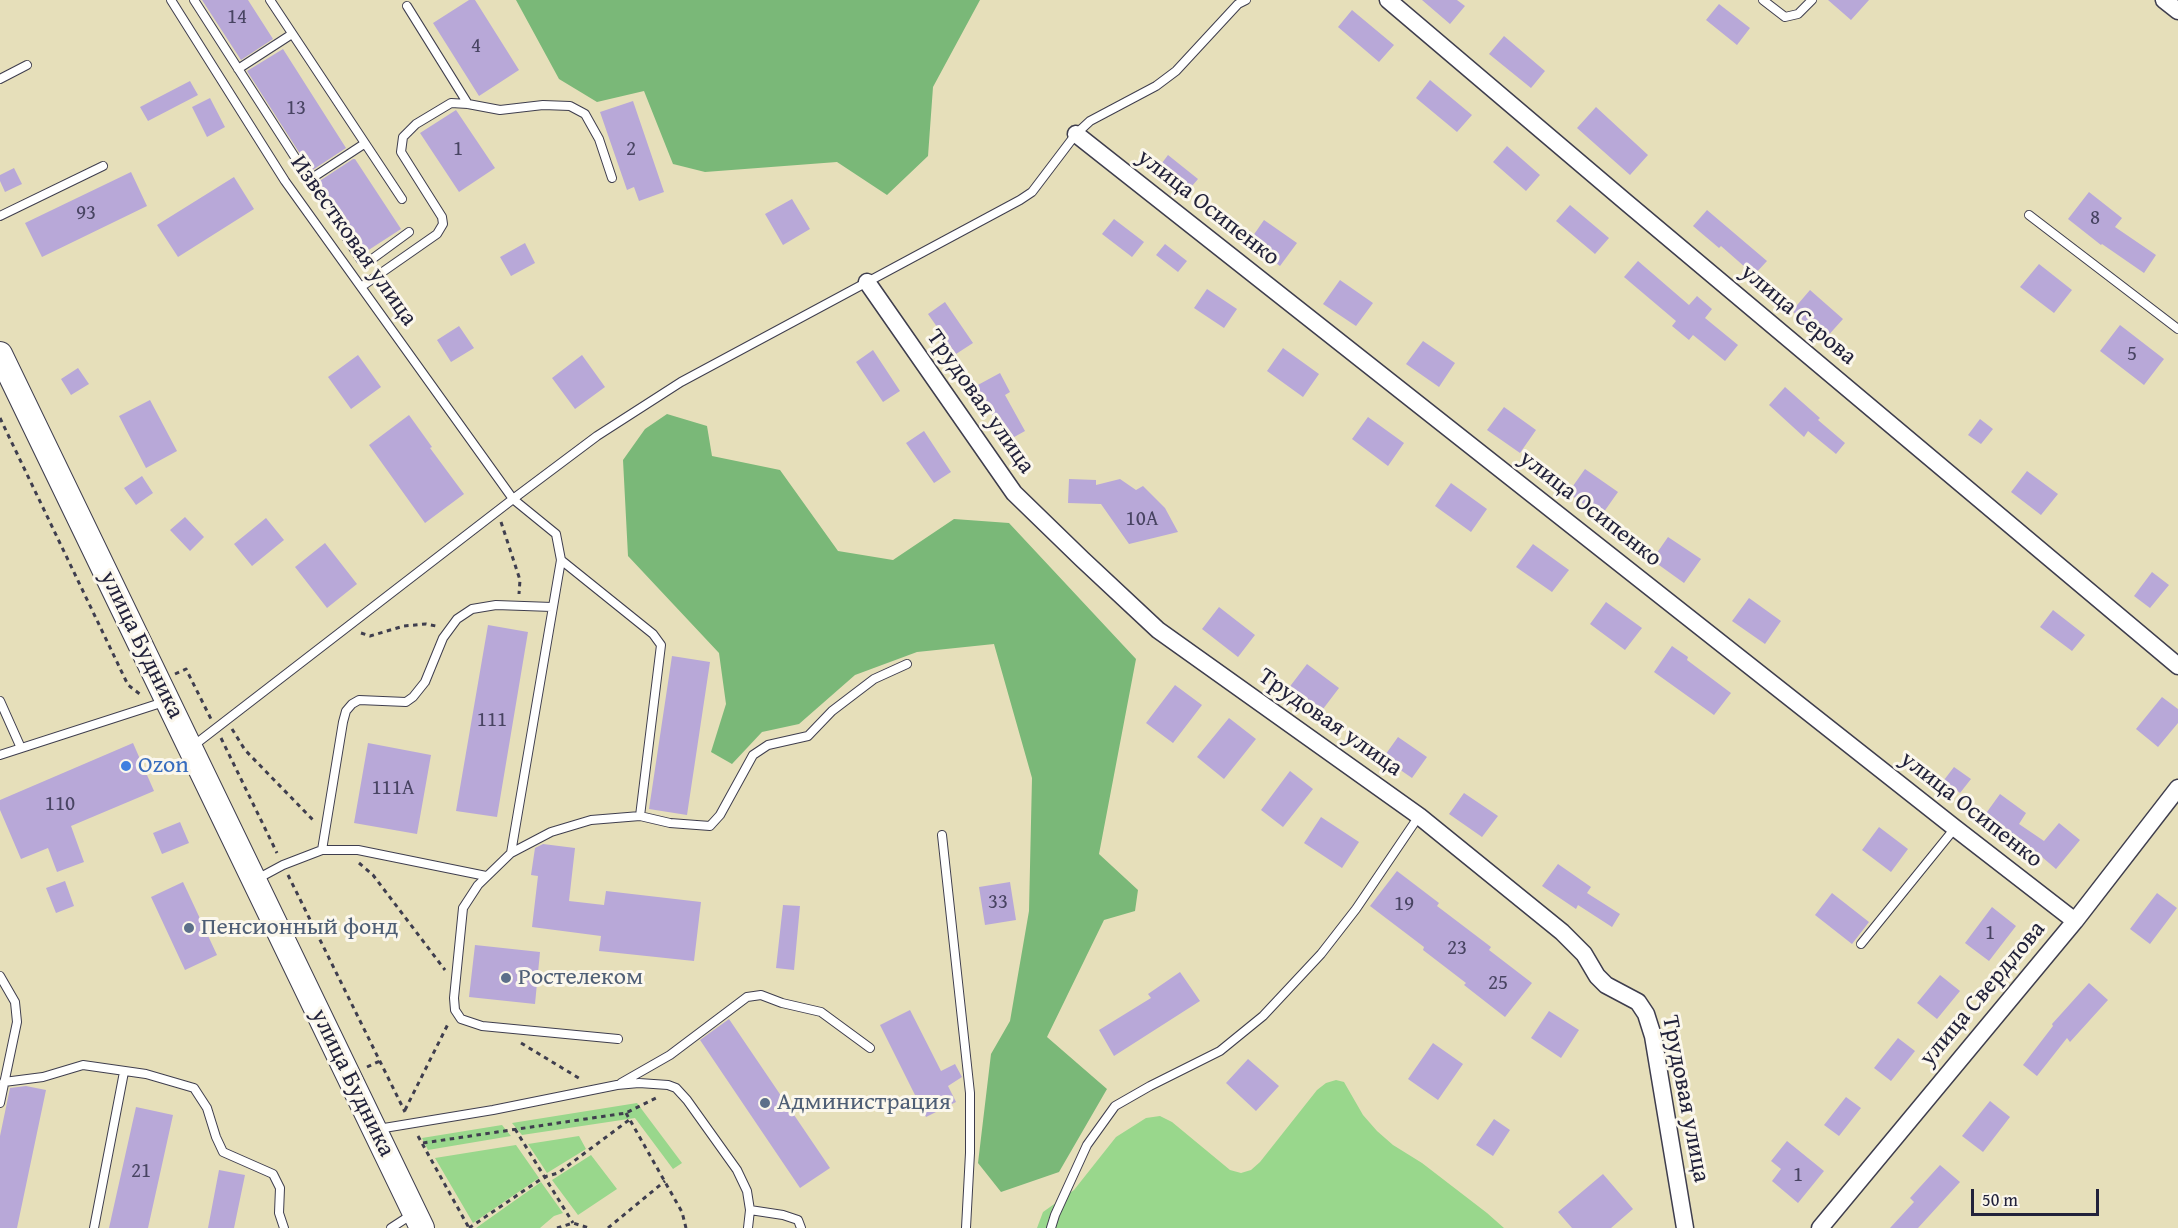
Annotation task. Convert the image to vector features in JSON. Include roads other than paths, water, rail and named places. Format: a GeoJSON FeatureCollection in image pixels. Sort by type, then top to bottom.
{"type":"FeatureCollection","features":[{"type":"Feature","properties":{"kind":"main road","name":"улица Будника"},"geometry":{"type":"LineString","coordinates":[[0,354],[418,1220]]}},
{"type":"Feature","properties":{"kind":"street","name":"улица Серова"},"geometry":{"type":"LineString","coordinates":[[1388,0],[2178,666]]}},
{"type":"Feature","properties":{"kind":"street"},"geometry":{"type":"LineString","coordinates":[[2164,0],[2178,11]]}},
{"type":"Feature","properties":{"kind":"street","name":"улица Осипенко"},"geometry":{"type":"LineString","coordinates":[[1076,134],[2075,921]]}},
{"type":"Feature","properties":{"kind":"street","name":"Трудовая улица"},"geometry":{"type":"LineString","coordinates":[[867,282],[1014,493],[1158,630],[1419,816],[1562,932],[1584,954],[1597,976],[1606,985],[1638,1002],[1646,1014],[1653,1036],[1686,1228]]}},
{"type":"Feature","properties":{"kind":"street","name":"улица Свердлова"},"geometry":{"type":"LineString","coordinates":[[1820,1228],[2075,921],[2178,788]]}},
{"type":"Feature","properties":{"kind":"lane","name":"Известковая улица"},"geometry":{"type":"LineString","coordinates":[[171,0],[285,181],[513,499],[556,534],[561,560]]}},
{"type":"Feature","properties":{"kind":"lane"},"geometry":{"type":"LineString","coordinates":[[194,0],[361,260],[368,262],[409,232]]}},
{"type":"Feature","properties":{"kind":"lane"},"geometry":{"type":"LineString","coordinates":[[270,0],[402,200]]}},
{"type":"Feature","properties":{"kind":"lane"},"geometry":{"type":"LineString","coordinates":[[190,748],[597,436],[681,382],[1032,192],[1076,134],[1098,116],[1156,86],[1176,71],[1238,4],[1246,0]]}},
{"type":"Feature","properties":{"kind":"lane"},"geometry":{"type":"LineString","coordinates":[[1763,0],[1785,17],[1798,14],[1812,0]]}},
{"type":"Feature","properties":{"kind":"lane"},"geometry":{"type":"LineString","coordinates":[[407,6],[468,104]]}},
{"type":"Feature","properties":{"kind":"lane"},"geometry":{"type":"LineString","coordinates":[[238,69],[292,34]]}},
{"type":"Feature","properties":{"kind":"lane"},"geometry":{"type":"LineString","coordinates":[[0,79],[27,65]]}},
{"type":"Feature","properties":{"kind":"lane"},"geometry":{"type":"LineString","coordinates":[[361,287],[437,234],[443,224],[442,217],[401,152],[403,137],[416,124],[451,103],[500,110],[543,105],[570,106],[585,114],[599,140],[612,178]]}},
{"type":"Feature","properties":{"kind":"lane"},"geometry":{"type":"LineString","coordinates":[[309,180],[364,144]]}},
{"type":"Feature","properties":{"kind":"lane"},"geometry":{"type":"LineString","coordinates":[[0,216],[103,166]]}},
{"type":"Feature","properties":{"kind":"lane"},"geometry":{"type":"LineString","coordinates":[[2029,215],[2178,329]]}},
{"type":"Feature","properties":{"kind":"lane"},"geometry":{"type":"LineString","coordinates":[[511,853],[561,560],[653,634],[661,645],[640,816]]}},
{"type":"Feature","properties":{"kind":"lane"},"geometry":{"type":"LineString","coordinates":[[322,850],[346,711],[359,700],[406,702],[413,697],[425,682],[443,638],[457,619],[472,609],[495,604],[552,607]]}},
{"type":"Feature","properties":{"kind":"lane"},"geometry":{"type":"LineString","coordinates":[[618,1039],[496,1028],[461,1019],[455,1010],[454,998],[464,908],[478,885],[511,853],[550,832],[591,820],[640,816],[670,823],[710,826],[720,815],[753,755],[768,745],[808,736],[832,711],[874,679],[907,664]]}},
{"type":"Feature","properties":{"kind":"lane"},"geometry":{"type":"LineString","coordinates":[[0,701],[21,748]]}},
{"type":"Feature","properties":{"kind":"lane"},"geometry":{"type":"LineString","coordinates":[[0,755],[168,701]]}},
{"type":"Feature","properties":{"kind":"lane"},"geometry":{"type":"LineString","coordinates":[[1051,1228],[1087,1145],[1115,1106],[1220,1051],[1263,1016],[1321,954],[1356,909],[1419,816]]}},
{"type":"Feature","properties":{"kind":"lane"},"geometry":{"type":"LineString","coordinates":[[1861,944],[1955,828]]}},
{"type":"Feature","properties":{"kind":"lane"},"geometry":{"type":"LineString","coordinates":[[942,835],[970,1093],[966,1228]]}},
{"type":"Feature","properties":{"kind":"lane"},"geometry":{"type":"LineString","coordinates":[[254,880],[283,865],[322,850],[358,850],[486,876]]}},
{"type":"Feature","properties":{"kind":"lane"},"geometry":{"type":"LineString","coordinates":[[0,976],[15,1002],[17,1022],[0,1103]]}},
{"type":"Feature","properties":{"kind":"lane"},"geometry":{"type":"LineString","coordinates":[[617,1086],[670,1055],[747,997],[761,994],[782,1003],[821,1012],[870,1048]]}},
{"type":"Feature","properties":{"kind":"lane"},"geometry":{"type":"LineString","coordinates":[[4,1082],[43,1077],[83,1065],[146,1074],[194,1088],[207,1108],[223,1152],[273,1174],[280,1188],[279,1213],[284,1228]]}},
{"type":"Feature","properties":{"kind":"lane"},"geometry":{"type":"LineString","coordinates":[[94,1228],[124,1072]]}},
{"type":"Feature","properties":{"kind":"lane"},"geometry":{"type":"LineString","coordinates":[[375,1130],[598,1089],[661,1084],[676,1088],[738,1170],[747,1191],[750,1210],[748,1228]]}},
{"type":"Feature","properties":{"kind":"lane"},"geometry":{"type":"LineString","coordinates":[[750,1210],[798,1220],[801,1228]]}},
{"type":"Feature","properties":{"kind":"lane"},"geometry":{"type":"LineString","coordinates":[[391,1228],[418,1220]]}},
{"type":"Feature","properties":{"kind":"place","name":"Ozon"},"geometry":{"type":"Point","coordinates":[126,766]}},
{"type":"Feature","properties":{"kind":"place","name":"Пенсионный фонд"},"geometry":{"type":"Point","coordinates":[189,928]}},
{"type":"Feature","properties":{"kind":"place","name":"Ростелеком"},"geometry":{"type":"Point","coordinates":[506,978]}},
{"type":"Feature","properties":{"kind":"place","name":"Администрация"},"geometry":{"type":"Point","coordinates":[765,1103]}}]}
